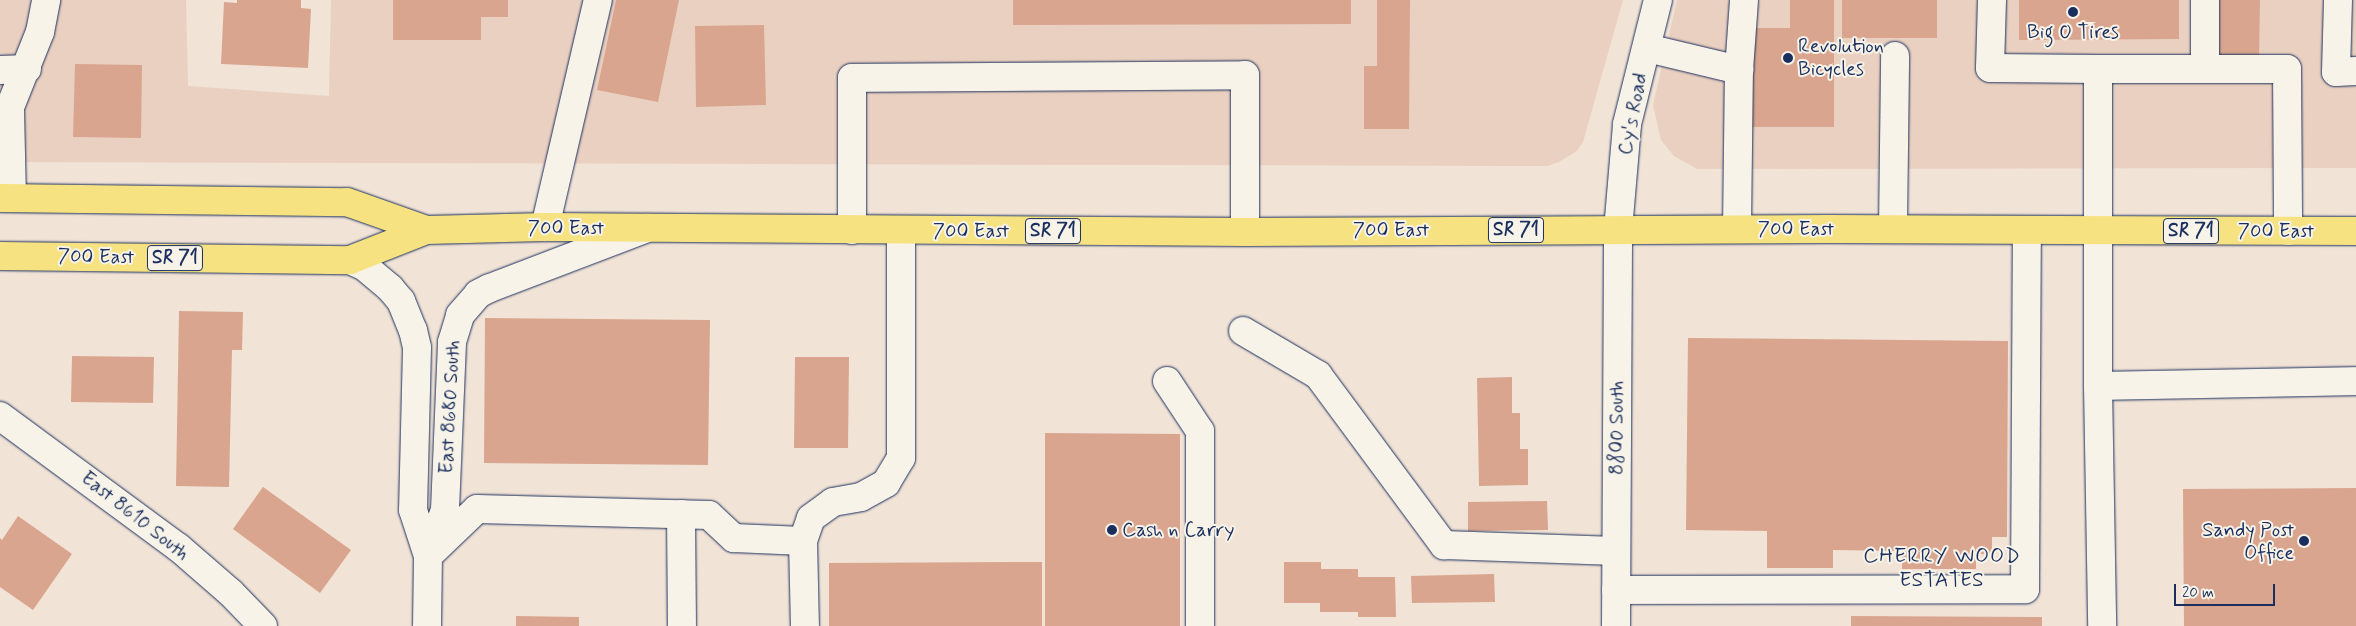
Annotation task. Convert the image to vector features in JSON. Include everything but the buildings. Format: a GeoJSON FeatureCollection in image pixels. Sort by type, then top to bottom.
{"type":"FeatureCollection","features":[{"type":"Feature","properties":{"kind":"main road","name":"700 East"},"geometry":{"type":"LineString","coordinates":[[6,198],[347,202],[426,230]]}},
{"type":"Feature","properties":{"kind":"main road","name":"700 East"},"geometry":{"type":"LineString","coordinates":[[0,256],[350,260],[426,230],[545,227],[1245,232],[1738,229],[2356,231]]}},
{"type":"Feature","properties":{"kind":"street"},"geometry":{"type":"LineString","coordinates":[[6,198],[10,107],[27,70],[40,32],[46,0]]}},
{"type":"Feature","properties":{"kind":"street"},"geometry":{"type":"LineString","coordinates":[[545,227],[598,0]]}},
{"type":"Feature","properties":{"kind":"street","name":"Cy's Road"},"geometry":{"type":"LineString","coordinates":[[1618,230],[1628,124],[1658,0]]}},
{"type":"Feature","properties":{"kind":"street"},"geometry":{"type":"LineString","coordinates":[[1738,229],[1739,70],[1744,0]]}},
{"type":"Feature","properties":{"kind":"street"},"geometry":{"type":"LineString","coordinates":[[1992,0],[1990,68],[2287,70],[2288,231]]}},
{"type":"Feature","properties":{"kind":"street"},"geometry":{"type":"LineString","coordinates":[[2205,0],[2205,69]]}},
{"type":"Feature","properties":{"kind":"street"},"geometry":{"type":"LineString","coordinates":[[2338,0],[2336,72],[2356,71]]}},
{"type":"Feature","properties":{"kind":"street"},"geometry":{"type":"LineString","coordinates":[[1646,48],[1739,70]]}},
{"type":"Feature","properties":{"kind":"street"},"geometry":{"type":"LineString","coordinates":[[1893,229],[1895,56]]}},
{"type":"Feature","properties":{"kind":"street"},"geometry":{"type":"LineString","coordinates":[[2098,69],[2098,386],[2102,626]]}},
{"type":"Feature","properties":{"kind":"street"},"geometry":{"type":"LineString","coordinates":[[0,70],[27,70]]}},
{"type":"Feature","properties":{"kind":"street"},"geometry":{"type":"LineString","coordinates":[[852,230],[852,78],[1245,75],[1245,232]]}},
{"type":"Feature","properties":{"kind":"street","name":"East 8680 South"},"geometry":{"type":"LineString","coordinates":[[428,556],[445,510],[452,342],[460,314],[478,294],[490,288],[647,228]]}},
{"type":"Feature","properties":{"kind":"street"},"geometry":{"type":"LineString","coordinates":[[805,626],[803,541],[811,518],[833,502],[861,497],[886,484],[901,458],[901,230]]}},
{"type":"Feature","properties":{"kind":"street","name":"8800 South"},"geometry":{"type":"LineString","coordinates":[[1616,626],[1618,230]]}},
{"type":"Feature","properties":{"kind":"street"},"geometry":{"type":"LineString","coordinates":[[1616,590],[2025,589],[2027,231]]}},
{"type":"Feature","properties":{"kind":"street","name":"East 8680 South"},"geometry":{"type":"LineString","coordinates":[[350,260],[365,268],[390,288],[404,308],[413,330],[417,348],[413,510],[428,556],[427,626]]}},
{"type":"Feature","properties":{"kind":"street"},"geometry":{"type":"LineString","coordinates":[[1243,331],[1318,375],[1444,546],[1616,551]]}},
{"type":"Feature","properties":{"kind":"street"},"geometry":{"type":"LineString","coordinates":[[1168,381],[1200,431],[1200,626]]}},
{"type":"Feature","properties":{"kind":"street"},"geometry":{"type":"LineString","coordinates":[[2098,386],[2356,381]]}},
{"type":"Feature","properties":{"kind":"street","name":"East 8610 South"},"geometry":{"type":"LineString","coordinates":[[0,416],[178,547],[231,593],[263,626]]}},
{"type":"Feature","properties":{"kind":"street"},"geometry":{"type":"LineString","coordinates":[[428,556],[477,509],[709,515],[734,538],[803,541]]}},
{"type":"Feature","properties":{"kind":"street"},"geometry":{"type":"LineString","coordinates":[[681,514],[682,626]]}},
{"type":"Feature","properties":{"kind":"shaded area"},"geometry":{"type":"Polygon","coordinates":[[[0,0],[186,0],[188,86],[329,96],[331,0],[1623,0],[1583,142],[1577,151],[1559,162],[1548,166],[1527,166],[0,162],[0,0]]]}},
{"type":"Feature","properties":{"kind":"shaded area"},"geometry":{"type":"Polygon","coordinates":[[[1677,0],[2356,0],[2356,168],[1697,169],[1674,156],[1661,140],[1653,105],[1677,0]]]}},
{"type":"Feature","properties":{"kind":"place","name":"Big O Tires"},"geometry":{"type":"Point","coordinates":[2073,12]}},
{"type":"Feature","properties":{"kind":"place","name":"Revolution Bicycles"},"geometry":{"type":"Point","coordinates":[1788,58]}},
{"type":"Feature","properties":{"kind":"place","name":"Cash n Carry"},"geometry":{"type":"Point","coordinates":[1112,530]}},
{"type":"Feature","properties":{"kind":"place","name":"Sandy Post Office"},"geometry":{"type":"Point","coordinates":[2304,541]}},
{"type":"Feature","properties":{"kind":"district","name":"CHERRY WOOD ESTATES"},"geometry":{"type":"Point","coordinates":[1942,568]}}]}
